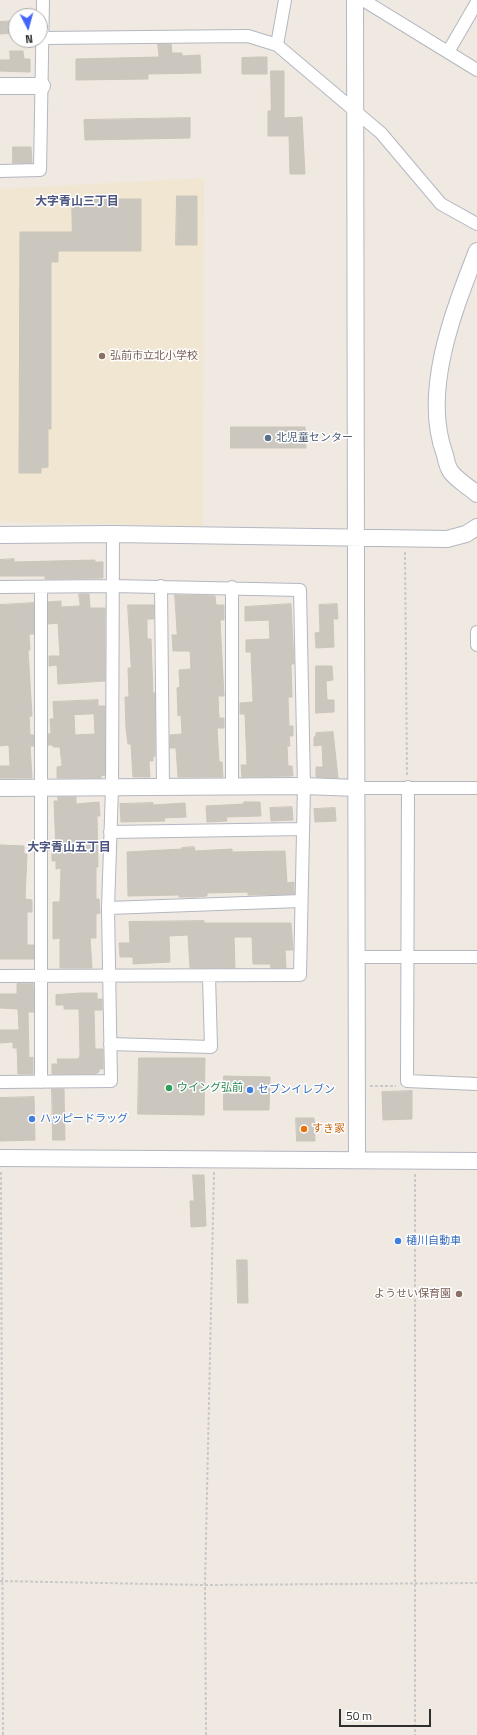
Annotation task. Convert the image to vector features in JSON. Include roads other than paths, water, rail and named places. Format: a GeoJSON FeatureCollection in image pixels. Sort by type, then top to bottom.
{"type":"FeatureCollection","features":[{"type":"Feature","properties":{"kind":"street"},"geometry":{"type":"LineString","coordinates":[[277,45],[285,0]]}},
{"type":"Feature","properties":{"kind":"street"},"geometry":{"type":"LineString","coordinates":[[355,0],[357,1160]]}},
{"type":"Feature","properties":{"kind":"street"},"geometry":{"type":"LineString","coordinates":[[363,0],[477,70]]}},
{"type":"Feature","properties":{"kind":"street"},"geometry":{"type":"LineString","coordinates":[[448,52],[477,2]]}},
{"type":"Feature","properties":{"kind":"street"},"geometry":{"type":"LineString","coordinates":[[48,38],[248,36],[277,45],[380,133],[441,204],[477,224]]}},
{"type":"Feature","properties":{"kind":"street"},"geometry":{"type":"LineString","coordinates":[[0,170],[40,170],[43,48]]}},
{"type":"Feature","properties":{"kind":"street"},"geometry":{"type":"LineString","coordinates":[[0,86],[42,86]]}},
{"type":"Feature","properties":{"kind":"street"},"geometry":{"type":"LineString","coordinates":[[477,251],[463,287],[448,334],[439,378],[436,413],[441,446],[451,472],[477,494]]}},
{"type":"Feature","properties":{"kind":"street"},"geometry":{"type":"LineString","coordinates":[[0,536],[113,534],[447,539],[466,534],[477,527]]}},
{"type":"Feature","properties":{"kind":"street"},"geometry":{"type":"LineString","coordinates":[[0,1082],[111,1081],[108,908],[112,788],[113,534]]}},
{"type":"Feature","properties":{"kind":"street"},"geometry":{"type":"LineString","coordinates":[[161,586],[163,788]]}},
{"type":"Feature","properties":{"kind":"street"},"geometry":{"type":"LineString","coordinates":[[0,587],[161,586],[300,590],[304,786],[300,975],[110,977],[42,975],[0,976]]}},
{"type":"Feature","properties":{"kind":"street"},"geometry":{"type":"LineString","coordinates":[[41,587],[42,1082]]}},
{"type":"Feature","properties":{"kind":"street"},"geometry":{"type":"LineString","coordinates":[[232,587],[232,787]]}},
{"type":"Feature","properties":{"kind":"street"},"geometry":{"type":"LineString","coordinates":[[477,632],[477,645]]}},
{"type":"Feature","properties":{"kind":"street"},"geometry":{"type":"LineString","coordinates":[[0,788],[304,786],[357,788],[477,788]]}},
{"type":"Feature","properties":{"kind":"street"},"geometry":{"type":"LineString","coordinates":[[408,787],[408,1081],[477,1084]]}},
{"type":"Feature","properties":{"kind":"street"},"geometry":{"type":"LineString","coordinates":[[110,832],[303,829]]}},
{"type":"Feature","properties":{"kind":"street"},"geometry":{"type":"LineString","coordinates":[[108,908],[301,901]]}},
{"type":"Feature","properties":{"kind":"street"},"geometry":{"type":"LineString","coordinates":[[357,957],[477,957]]}},
{"type":"Feature","properties":{"kind":"street"},"geometry":{"type":"LineString","coordinates":[[110,1044],[211,1047],[208,976]]}},
{"type":"Feature","properties":{"kind":"street"},"geometry":{"type":"LineString","coordinates":[[0,1158],[477,1161]]}},
{"type":"Feature","properties":{"kind":"place","name":"弘前市立北小学校"},"geometry":{"type":"Point","coordinates":[102,356]}},
{"type":"Feature","properties":{"kind":"place","name":"北児童センター"},"geometry":{"type":"Point","coordinates":[268,438]}},
{"type":"Feature","properties":{"kind":"place","name":"ウイング弘前"},"geometry":{"type":"Point","coordinates":[169,1088]}},
{"type":"Feature","properties":{"kind":"place","name":"セブンイレブン"},"geometry":{"type":"Point","coordinates":[250,1090]}},
{"type":"Feature","properties":{"kind":"place","name":"ハッピードラッグ"},"geometry":{"type":"Point","coordinates":[32,1119]}},
{"type":"Feature","properties":{"kind":"place","name":"すき家"},"geometry":{"type":"Point","coordinates":[304,1129]}},
{"type":"Feature","properties":{"kind":"place","name":"樋川自動車"},"geometry":{"type":"Point","coordinates":[398,1241]}},
{"type":"Feature","properties":{"kind":"place","name":"ようせい保育園"},"geometry":{"type":"Point","coordinates":[459,1294]}},
{"type":"Feature","properties":{"kind":"district","name":"大字青山三丁目"},"geometry":{"type":"Point","coordinates":[77,202]}},
{"type":"Feature","properties":{"kind":"district","name":"大字青山五丁目"},"geometry":{"type":"Point","coordinates":[69,848]}}]}
